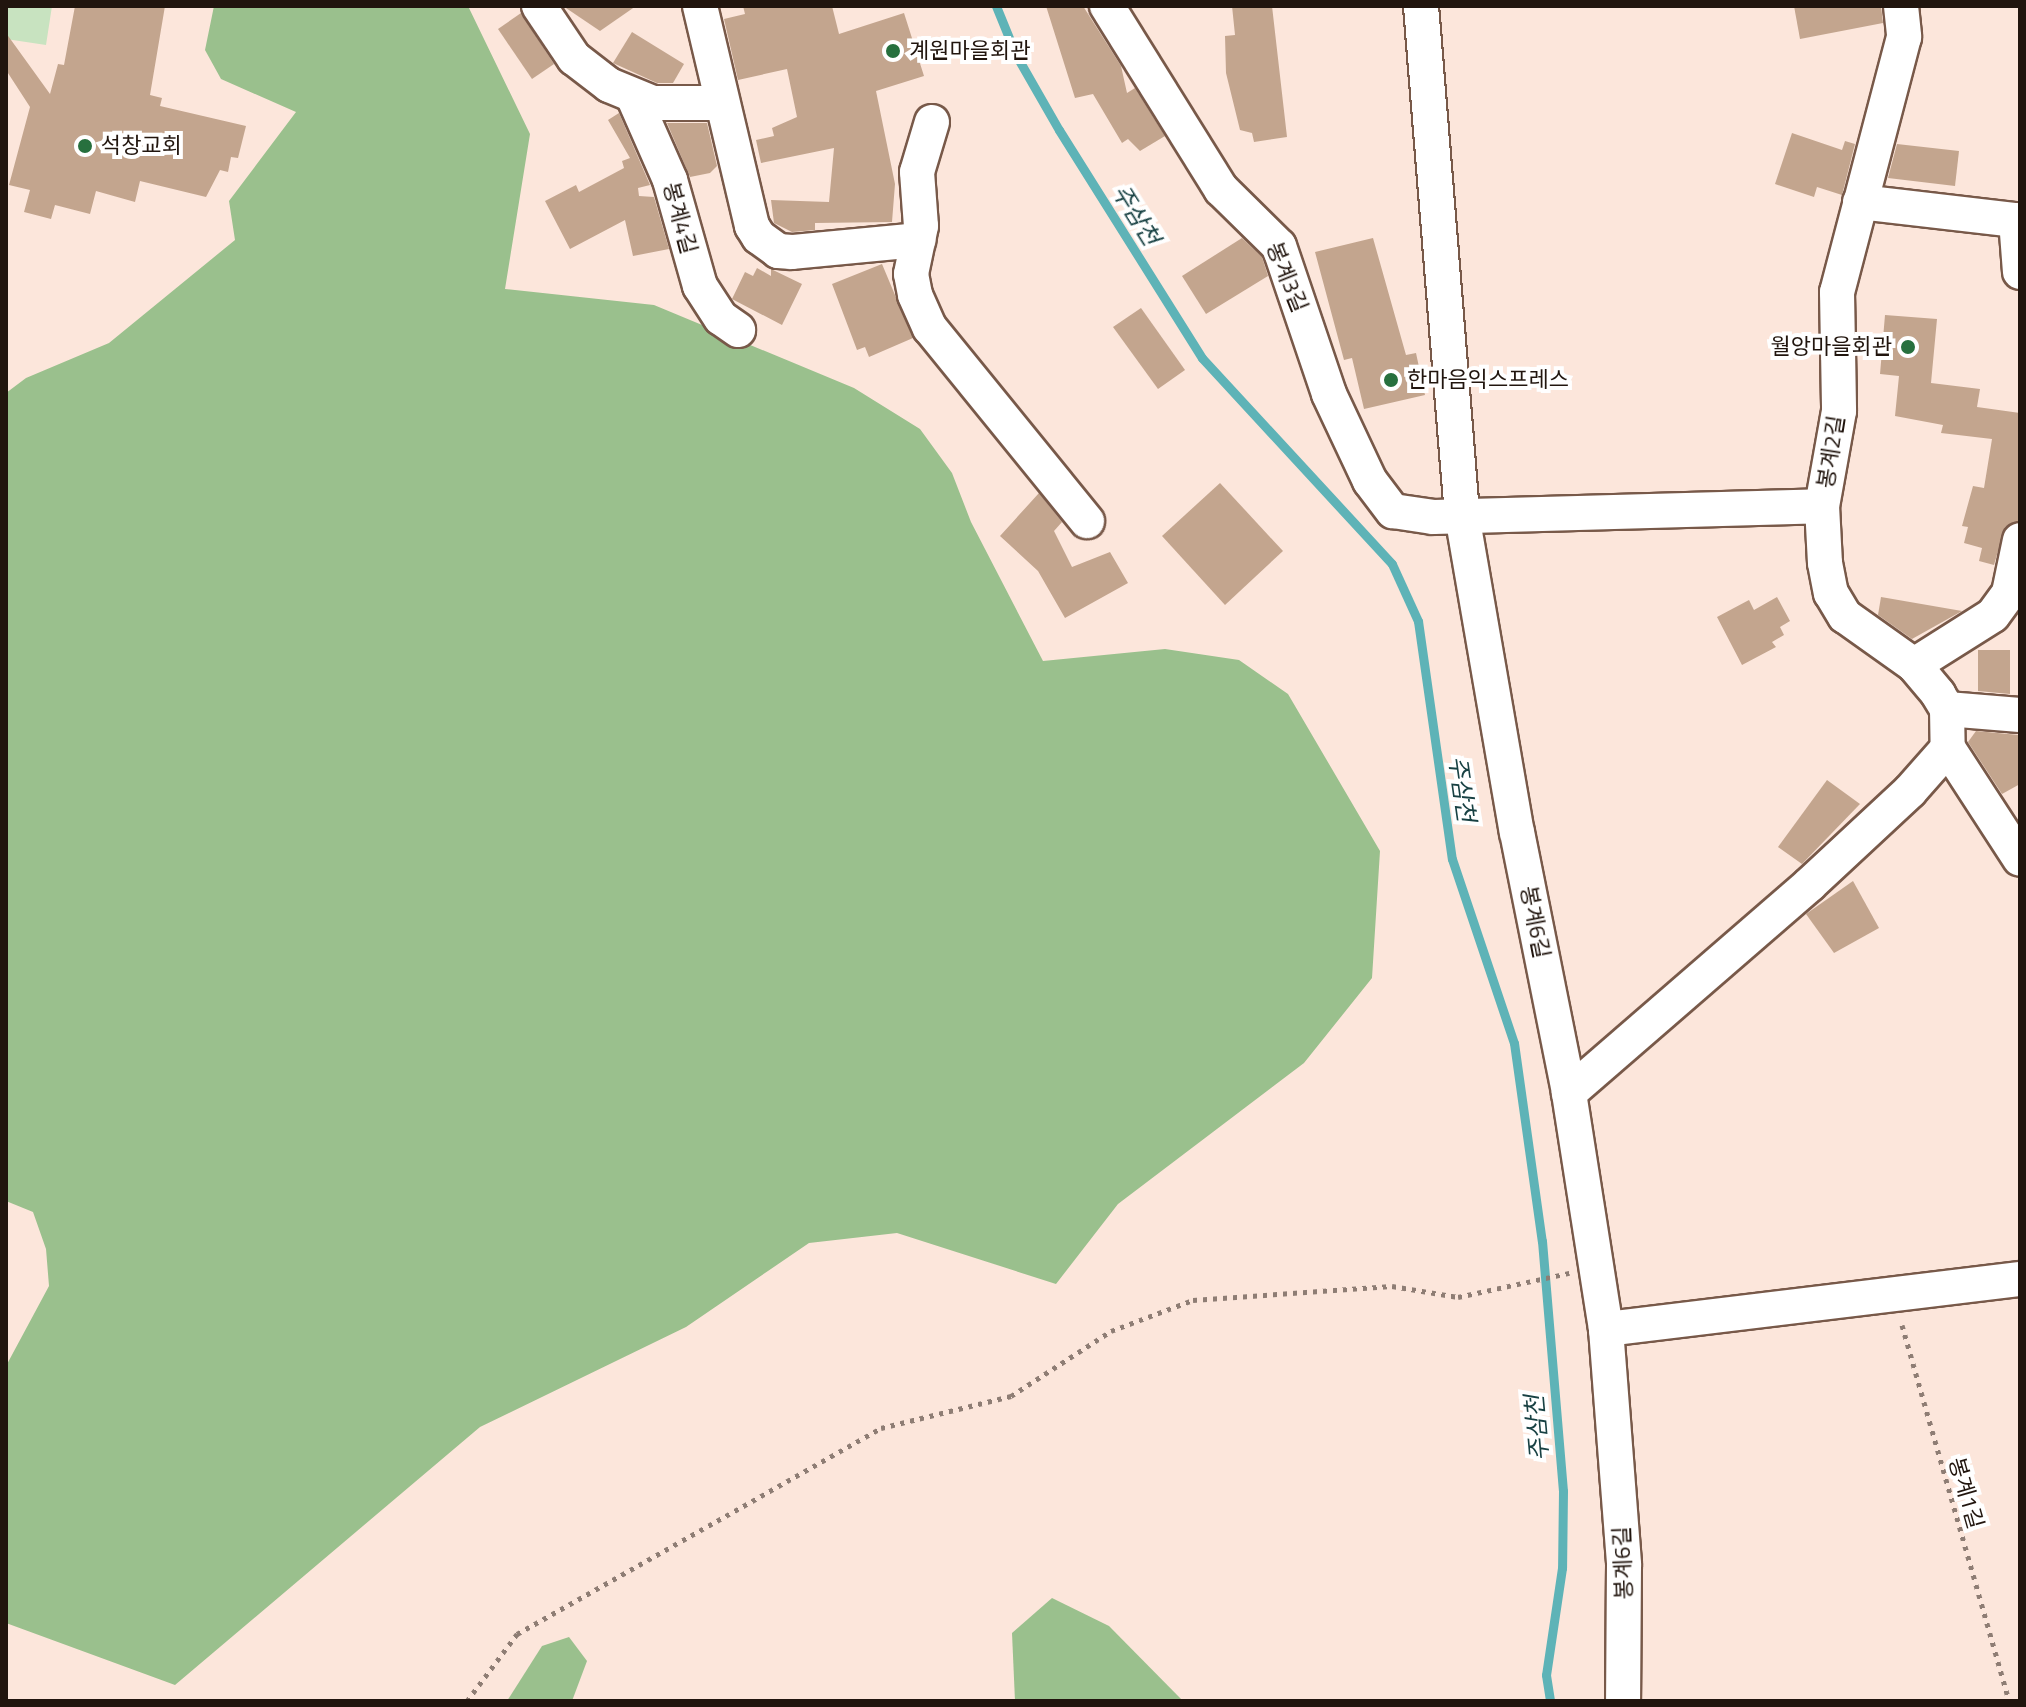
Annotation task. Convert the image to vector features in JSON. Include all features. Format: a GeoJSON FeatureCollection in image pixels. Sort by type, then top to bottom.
{"type":"FeatureCollection","features":[{"type":"Feature","properties":{"kind":"street"},"geometry":{"type":"LineString","coordinates":[[539,6],[574,58],[633,96],[665,104],[721,103]]}},
{"type":"Feature","properties":{"kind":"street"},"geometry":{"type":"LineString","coordinates":[[700,6],[752,226],[769,246],[792,252],[839,244],[918,240]]}},
{"type":"Feature","properties":{"kind":"street","name":"봉계3길"},"geometry":{"type":"LineString","coordinates":[[1107,6],[1221,189],[1279,246],[1329,394],[1385,505],[1417,517],[1822,506]]}},
{"type":"Feature","properties":{"kind":"street"},"geometry":{"type":"LineString","coordinates":[[1421,6],[1462,515]]}},
{"type":"Feature","properties":{"kind":"street","name":"봉계2길"},"geometry":{"type":"LineString","coordinates":[[1901,6],[1904,37],[1837,292],[1839,411],[1822,506],[1825,563],[1836,604],[1914,665],[1947,709]]}},
{"type":"Feature","properties":{"kind":"street","name":"봉계4길"},"geometry":{"type":"LineString","coordinates":[[633,96],[670,180],[700,286],[721,318],[738,330]]}},
{"type":"Feature","properties":{"kind":"street"},"geometry":{"type":"LineString","coordinates":[[932,122],[919,159],[918,240],[911,282],[930,328],[1087,521]]}},
{"type":"Feature","properties":{"kind":"street"},"geometry":{"type":"LineString","coordinates":[[1860,202],[2016,220],[2020,272]]}},
{"type":"Feature","properties":{"kind":"street","name":"봉계6길"},"geometry":{"type":"LineString","coordinates":[[1462,515],[1569,1093],[1606,1329],[1624,1565],[1623,1701]]}},
{"type":"Feature","properties":{"kind":"street"},"geometry":{"type":"LineString","coordinates":[[1914,665],[1993,615],[2009,593],[2020,540]]}},
{"type":"Feature","properties":{"kind":"street"},"geometry":{"type":"LineString","coordinates":[[2020,715],[1947,709],[1948,748],[2020,859]]}},
{"type":"Feature","properties":{"kind":"street"},"geometry":{"type":"LineString","coordinates":[[1569,1093],[1809,885],[1948,748]]}},
{"type":"Feature","properties":{"kind":"street"},"geometry":{"type":"LineString","coordinates":[[1606,1329],[2020,1279]]}},
{"type":"Feature","properties":{"kind":"path"},"geometry":{"type":"LineString","coordinates":[[467,1701],[517,1634],[881,1428],[1011,1396],[1111,1331],[1193,1300],[1392,1286],[1458,1297],[1566,1273]]}},
{"type":"Feature","properties":{"kind":"path","name":"봉계1길"},"geometry":{"type":"LineString","coordinates":[[1893,1293],[2009,1701]]}},
{"type":"Feature","properties":{"kind":"green space"},"geometry":{"type":"Polygon","coordinates":[[[6,6],[52,6],[46,45],[6,39],[6,6]]]}},
{"type":"Feature","properties":{"kind":"green space"},"geometry":{"type":"Polygon","coordinates":[[[214,6],[468,6],[530,134],[505,289],[654,305],[854,388],[920,429],[952,473],[971,522],[1043,661],[1165,649],[1239,660],[1288,694],[1380,851],[1372,978],[1304,1063],[1118,1204],[1056,1284],[897,1233],[809,1243],[686,1327],[480,1427],[175,1685],[6,1623],[6,1366],[49,1286],[46,1249],[33,1212],[6,1201],[6,393],[26,378],[109,343],[235,240],[229,201],[296,112],[221,79],[205,50],[214,6]]]}},
{"type":"Feature","properties":{"kind":"green space"},"geometry":{"type":"Polygon","coordinates":[[[1052,1598],[1109,1626],[1183,1701],[1015,1701],[1012,1633],[1052,1598]]]}},
{"type":"Feature","properties":{"kind":"green space"},"geometry":{"type":"Polygon","coordinates":[[[569,1637],[587,1661],[572,1701],[507,1701],[542,1646],[569,1637]]]}},
{"type":"Feature","properties":{"kind":"building"},"geometry":{"type":"Polygon","coordinates":[[[75,6],[165,6],[150,95],[162,98],[160,106],[246,126],[238,158],[231,157],[228,172],[220,170],[206,197],[140,181],[135,202],[96,191],[90,214],[55,205],[51,219],[24,212],[30,190],[9,185],[30,107],[6,70],[6,33],[50,94],[58,64],[64,65],[75,6]]]}},
{"type":"Feature","properties":{"kind":"building"},"geometry":{"type":"Polygon","coordinates":[[[563,6],[636,6],[600,31],[563,6]]]}},
{"type":"Feature","properties":{"kind":"building"},"geometry":{"type":"Polygon","coordinates":[[[743,6],[832,6],[839,34],[904,13],[924,76],[876,91],[895,184],[892,222],[815,223],[815,230],[792,232],[774,223],[771,200],[829,202],[834,148],[761,163],[756,140],[774,136],[772,128],[797,117],[787,69],[738,80],[724,19],[745,14],[743,6]]]}},
{"type":"Feature","properties":{"kind":"building"},"geometry":{"type":"Polygon","coordinates":[[[1046,6],[1083,6],[1121,66],[1127,93],[1135,88],[1165,136],[1140,151],[1128,139],[1122,143],[1093,94],[1075,98],[1046,6]]]}},
{"type":"Feature","properties":{"kind":"building"},"geometry":{"type":"Polygon","coordinates":[[[1232,6],[1272,6],[1287,137],[1254,142],[1252,133],[1240,130],[1226,73],[1225,36],[1235,35],[1232,6]]]}},
{"type":"Feature","properties":{"kind":"building"},"geometry":{"type":"Polygon","coordinates":[[[1794,6],[1881,6],[1883,23],[1800,39],[1794,6]]]}},
{"type":"Feature","properties":{"kind":"building"},"geometry":{"type":"Polygon","coordinates":[[[521,13],[554,64],[532,79],[498,29],[521,13]]]}},
{"type":"Feature","properties":{"kind":"building"},"geometry":{"type":"Polygon","coordinates":[[[632,32],[684,64],[673,83],[657,83],[613,63],[632,32]]]}},
{"type":"Feature","properties":{"kind":"building"},"geometry":{"type":"Polygon","coordinates":[[[619,113],[650,185],[638,188],[639,196],[654,197],[669,249],[633,256],[625,220],[570,249],[545,201],[576,185],[579,192],[624,168],[622,161],[630,158],[608,120],[619,113]]]}},
{"type":"Feature","properties":{"kind":"building"},"geometry":{"type":"Polygon","coordinates":[[[667,123],[707,123],[717,166],[710,173],[690,177],[667,123]]]}},
{"type":"Feature","properties":{"kind":"building"},"geometry":{"type":"Polygon","coordinates":[[[1792,133],[1842,150],[1845,141],[1855,144],[1842,195],[1817,187],[1814,197],[1775,184],[1792,133]]]}},
{"type":"Feature","properties":{"kind":"building"},"geometry":{"type":"Polygon","coordinates":[[[1897,144],[1959,151],[1955,186],[1888,178],[1897,144]]]}},
{"type":"Feature","properties":{"kind":"building"},"geometry":{"type":"Polygon","coordinates":[[[1242,238],[1262,257],[1268,276],[1206,314],[1182,276],[1242,238]]]}},
{"type":"Feature","properties":{"kind":"building"},"geometry":{"type":"Polygon","coordinates":[[[1373,238],[1406,355],[1416,353],[1425,395],[1364,409],[1352,358],[1344,360],[1315,252],[1373,238]]]}},
{"type":"Feature","properties":{"kind":"building"},"geometry":{"type":"Polygon","coordinates":[[[882,264],[913,338],[869,357],[865,347],[857,350],[832,284],[882,264]]]}},
{"type":"Feature","properties":{"kind":"building"},"geometry":{"type":"Polygon","coordinates":[[[757,268],[771,276],[771,269],[802,284],[782,325],[732,299],[745,272],[753,276],[757,268]]]}},
{"type":"Feature","properties":{"kind":"building"},"geometry":{"type":"Polygon","coordinates":[[[1141,308],[1185,370],[1158,389],[1113,327],[1141,308]]]}},
{"type":"Feature","properties":{"kind":"building"},"geometry":{"type":"Polygon","coordinates":[[[1885,315],[1937,319],[1931,383],[1980,389],[1977,407],[2020,413],[2020,521],[2005,527],[1994,565],[1979,561],[1982,548],[1964,543],[1968,527],[1962,526],[1973,486],[1984,488],[1992,439],[1941,433],[1943,425],[1895,416],[1899,376],[1880,374],[1885,315]]]}},
{"type":"Feature","properties":{"kind":"building"},"geometry":{"type":"Polygon","coordinates":[[[1220,483],[1283,551],[1225,605],[1162,536],[1220,483]]]}},
{"type":"Feature","properties":{"kind":"building"},"geometry":{"type":"Polygon","coordinates":[[[1039,493],[1062,522],[1054,531],[1072,567],[1110,552],[1128,583],[1065,618],[1038,571],[1000,536],[1039,493]]]}},
{"type":"Feature","properties":{"kind":"building"},"geometry":{"type":"Polygon","coordinates":[[[1777,597],[1790,621],[1780,627],[1784,635],[1772,642],[1776,647],[1742,665],[1717,617],[1749,600],[1754,610],[1777,597]]]}},
{"type":"Feature","properties":{"kind":"building"},"geometry":{"type":"Polygon","coordinates":[[[1881,597],[1962,611],[1912,639],[1878,615],[1881,597]]]}},
{"type":"Feature","properties":{"kind":"building"},"geometry":{"type":"Polygon","coordinates":[[[1978,650],[2010,650],[2010,694],[1978,691],[1978,650]]]}},
{"type":"Feature","properties":{"kind":"building"},"geometry":{"type":"Polygon","coordinates":[[[1976,731],[2019,735],[2020,784],[2002,794],[1968,742],[1976,731]]]}},
{"type":"Feature","properties":{"kind":"building"},"geometry":{"type":"Polygon","coordinates":[[[1827,780],[1860,804],[1802,864],[1778,847],[1827,780]]]}},
{"type":"Feature","properties":{"kind":"building"},"geometry":{"type":"Polygon","coordinates":[[[1853,881],[1879,928],[1834,953],[1806,914],[1853,881]]]}},
{"type":"Feature","properties":{"kind":"waterway","name":"주삼천"},"geometry":{"type":"LineString","coordinates":[[996,6],[1016,55],[1059,130],[1202,358],[1392,564],[1418,621],[1452,859],[1514,1043],[1542,1241],[1563,1491],[1562,1568],[1546,1675],[1550,1701]]}},
{"type":"Feature","properties":{"kind":"place","name":"계원마을회관"},"geometry":{"type":"Point","coordinates":[893,51]}},
{"type":"Feature","properties":{"kind":"place","name":"석창교회"},"geometry":{"type":"Point","coordinates":[85,146]}},
{"type":"Feature","properties":{"kind":"place","name":"월앙마을회관"},"geometry":{"type":"Point","coordinates":[1908,347]}},
{"type":"Feature","properties":{"kind":"place","name":"한마음익스프레스"},"geometry":{"type":"Point","coordinates":[1391,380]}}]}
